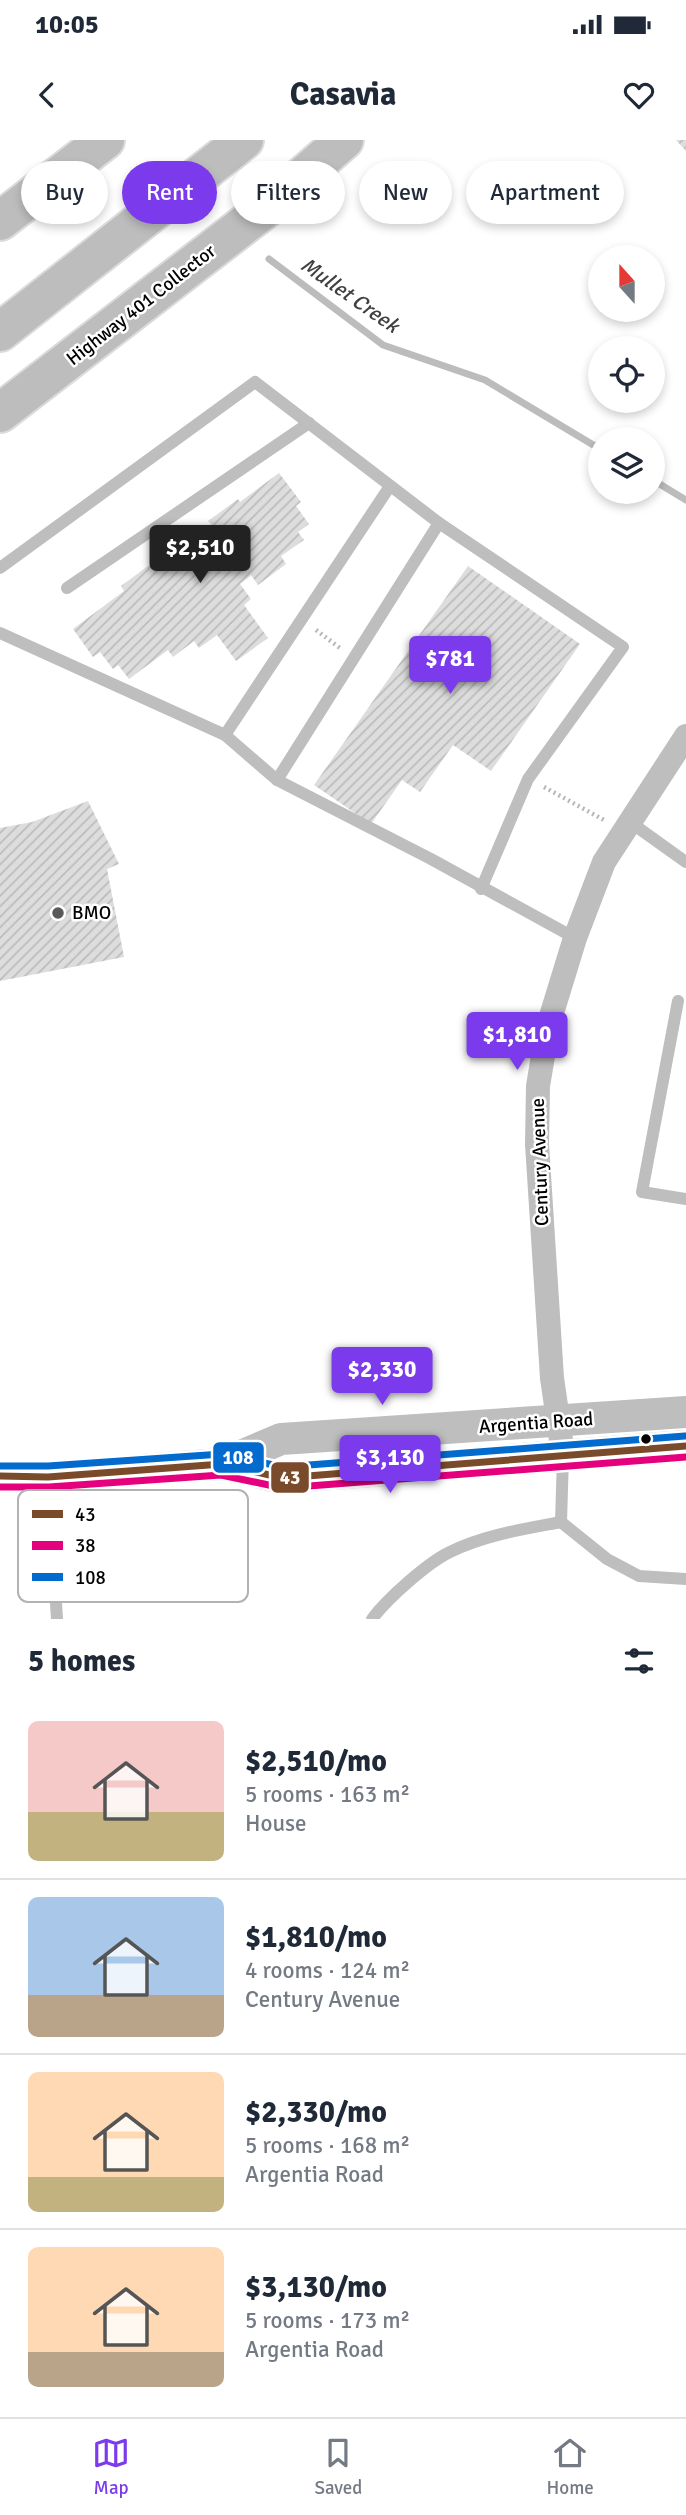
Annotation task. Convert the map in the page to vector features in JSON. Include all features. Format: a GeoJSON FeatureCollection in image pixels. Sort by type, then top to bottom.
{"type":"FeatureCollection","features":[{"type":"Feature","properties":{"kind":"highway"},"geometry":{"type":"LineString","coordinates":[[0,221],[105,140]]}},
{"type":"Feature","properties":{"kind":"highway"},"geometry":{"type":"LineString","coordinates":[[0,332],[244,140]]}},
{"type":"Feature","properties":{"kind":"highway","name":"Highway 401 Collector"},"geometry":{"type":"LineString","coordinates":[[0,413],[270,205],[344,140]]}},
{"type":"Feature","properties":{"kind":"street","name":"Century Avenue"},"geometry":{"type":"LineString","coordinates":[[563,1454],[552,1378],[537,1144],[538,1086],[548,1026],[575,938],[604,862],[686,736]]}},
{"type":"Feature","properties":{"kind":"street","name":"Argentia Road"},"geometry":{"type":"LineString","coordinates":[[222,1464],[282,1439],[686,1412]]}},
{"type":"Feature","properties":{"kind":"street","name":"Argentia Road"},"geometry":{"type":"LineString","coordinates":[[0,1476],[48,1477],[222,1464],[282,1478],[686,1446]]}},
{"type":"Feature","properties":{"kind":"lane"},"geometry":{"type":"LineString","coordinates":[[0,568],[255,382],[439,523],[623,647],[528,779],[481,889]]}},
{"type":"Feature","properties":{"kind":"lane"},"geometry":{"type":"LineString","coordinates":[[68,589],[309,423]]}},
{"type":"Feature","properties":{"kind":"lane"},"geometry":{"type":"LineString","coordinates":[[225,734],[390,486]]}},
{"type":"Feature","properties":{"kind":"lane"},"geometry":{"type":"LineString","coordinates":[[276,780],[439,523]]}},
{"type":"Feature","properties":{"kind":"lane"},"geometry":{"type":"LineString","coordinates":[[0,633],[225,734],[276,780],[431,859],[481,889],[575,938]]}},
{"type":"Feature","properties":{"kind":"lane"},"geometry":{"type":"LineString","coordinates":[[627,826],[686,862]]}},
{"type":"Feature","properties":{"kind":"lane"},"geometry":{"type":"LineString","coordinates":[[678,1001],[642,1192],[686,1199]]}},
{"type":"Feature","properties":{"kind":"lane"},"geometry":{"type":"LineString","coordinates":[[561,1522],[563,1454]]}},
{"type":"Feature","properties":{"kind":"lane"},"geometry":{"type":"LineString","coordinates":[[48,1477],[49,1490]]}},
{"type":"Feature","properties":{"kind":"lane"},"geometry":{"type":"LineString","coordinates":[[372,1619],[384,1602],[449,1552],[513,1531],[561,1522],[607,1559],[639,1576],[686,1579]]}},
{"type":"Feature","properties":{"kind":"path"},"geometry":{"type":"LineString","coordinates":[[301,620],[354,658]]}},
{"type":"Feature","properties":{"kind":"path"},"geometry":{"type":"LineString","coordinates":[[528,779],[627,826]]}},
{"type":"Feature","properties":{"kind":"building"},"geometry":{"type":"Polygon","coordinates":[[[676,140],[686,140],[686,151],[676,140]]]}},
{"type":"Feature","properties":{"kind":"building"},"geometry":{"type":"Polygon","coordinates":[[[279,473],[301,502],[296,506],[309,524],[298,532],[304,540],[281,556],[286,564],[258,585],[251,575],[240,584],[251,599],[244,605],[268,638],[236,661],[217,635],[199,648],[194,641],[173,657],[168,650],[129,679],[118,665],[113,669],[100,652],[93,657],[73,629],[124,591],[121,586],[199,528],[201,531],[211,524],[208,521],[238,499],[240,502],[279,473]]]}},
{"type":"Feature","properties":{"kind":"building"},"geometry":{"type":"Polygon","coordinates":[[[468,566],[580,644],[491,771],[453,745],[420,792],[402,780],[371,824],[314,785],[468,566]]]}},
{"type":"Feature","properties":{"kind":"building","name":"BMO"},"geometry":{"type":"Polygon","coordinates":[[[88,801],[119,864],[107,869],[124,957],[0,981],[0,828],[32,822],[88,801]]]}},
{"type":"Feature","properties":{"kind":"waterway","name":"Mullet Creek"},"geometry":{"type":"LineString","coordinates":[[269,259],[383,345],[485,380],[588,442]]}},
{"type":"Feature","properties":{"kind":"waterway","name":"Mullet Creek"},"geometry":{"type":"LineString","coordinates":[[665,487],[686,500]]}},
{"type":"Feature","properties":{"kind":"transit line","name":"108"},"geometry":{"type":"LineString","coordinates":[[0,1466],[48,1466],[222,1454],[283,1467],[685,1436]]}},
{"type":"Feature","properties":{"kind":"transit line","name":"43"},"geometry":{"type":"LineString","coordinates":[[0,1476],[48,1477],[222,1464],[282,1478],[686,1446]]}},
{"type":"Feature","properties":{"kind":"transit line","name":"38"},"geometry":{"type":"LineString","coordinates":[[0,1487],[49,1487],[221,1475],[283,1488],[686,1457]]}},
{"type":"Feature","properties":{"kind":"place","name":"BMO"},"geometry":{"type":"Point","coordinates":[58,913]}}]}
